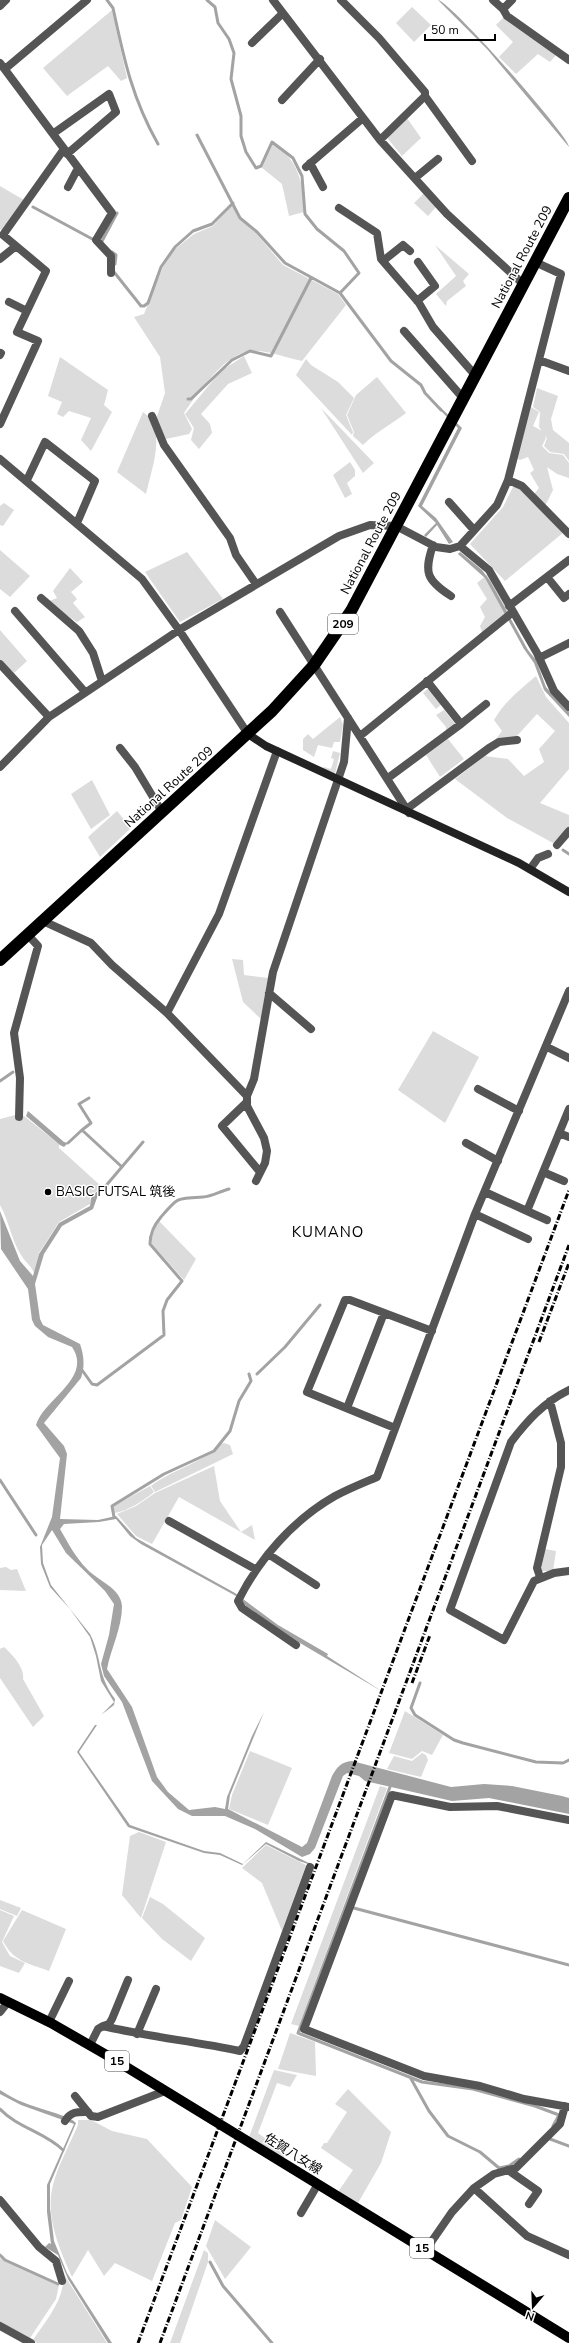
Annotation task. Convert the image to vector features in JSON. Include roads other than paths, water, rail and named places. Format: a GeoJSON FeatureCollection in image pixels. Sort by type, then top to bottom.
{"type":"FeatureCollection","features":[{"type":"Feature","properties":{"kind":"highway","name":"National Route 209"},"geometry":{"type":"LineString","coordinates":[[0,960],[248,734],[314,665],[351,611],[569,198]]}},
{"type":"Feature","properties":{"kind":"main road","name":"佐賀八女線"},"geometry":{"type":"LineString","coordinates":[[4,2000],[49,2022],[90,2045],[569,2338]]}},
{"type":"Feature","properties":{"kind":"street"},"geometry":{"type":"LineString","coordinates":[[0,6],[6,0]]}},
{"type":"Feature","properties":{"kind":"street"},"geometry":{"type":"LineString","coordinates":[[87,0],[3,66],[54,133],[65,152],[112,213],[96,240],[111,256],[111,273]]}},
{"type":"Feature","properties":{"kind":"street"},"geometry":{"type":"LineString","coordinates":[[273,0],[320,59],[380,140],[447,214],[524,284]]}},
{"type":"Feature","properties":{"kind":"street"},"geometry":{"type":"LineString","coordinates":[[341,0],[379,38],[425,92],[425,96],[472,161]]}},
{"type":"Feature","properties":{"kind":"street"},"geometry":{"type":"LineString","coordinates":[[493,0],[503,9],[507,16],[569,60]]}},
{"type":"Feature","properties":{"kind":"street"},"geometry":{"type":"LineString","coordinates":[[503,9],[512,0]]}},
{"type":"Feature","properties":{"kind":"street"},"geometry":{"type":"LineString","coordinates":[[252,43],[283,13]]}},
{"type":"Feature","properties":{"kind":"street"},"geometry":{"type":"LineString","coordinates":[[282,100],[320,59]]}},
{"type":"Feature","properties":{"kind":"street"},"geometry":{"type":"LineString","coordinates":[[0,424],[38,341],[17,332],[46,271],[3,236],[65,152],[116,112],[109,94],[54,133]]}},
{"type":"Feature","properties":{"kind":"street"},"geometry":{"type":"LineString","coordinates":[[380,140],[425,96]]}},
{"type":"Feature","properties":{"kind":"street"},"geometry":{"type":"LineString","coordinates":[[323,187],[308,165],[363,118]]}},
{"type":"Feature","properties":{"kind":"street"},"geometry":{"type":"LineString","coordinates":[[415,178],[438,159]]}},
{"type":"Feature","properties":{"kind":"street"},"geometry":{"type":"LineString","coordinates":[[68,187],[78,168]]}},
{"type":"Feature","properties":{"kind":"street"},"geometry":{"type":"LineString","coordinates":[[339,208],[377,233],[383,261],[417,301],[433,328],[475,375]]}},
{"type":"Feature","properties":{"kind":"street"},"geometry":{"type":"LineString","coordinates":[[383,261],[403,245],[410,251]]}},
{"type":"Feature","properties":{"kind":"street"},"geometry":{"type":"LineString","coordinates":[[0,259],[16,246]]}},
{"type":"Feature","properties":{"kind":"street"},"geometry":{"type":"LineString","coordinates":[[417,301],[435,286],[418,262]]}},
{"type":"Feature","properties":{"kind":"street"},"geometry":{"type":"LineString","coordinates":[[535,262],[569,278]]}},
{"type":"Feature","properties":{"kind":"street"},"geometry":{"type":"LineString","coordinates":[[1,764],[49,717],[85,692],[179,630],[339,536],[370,525],[396,526],[433,545],[450,548],[460,546],[497,505],[508,480],[561,274]]}},
{"type":"Feature","properties":{"kind":"street"},"geometry":{"type":"LineString","coordinates":[[9,302],[27,311]]}},
{"type":"Feature","properties":{"kind":"street"},"geometry":{"type":"LineString","coordinates":[[404,331],[463,398]]}},
{"type":"Feature","properties":{"kind":"street"},"geometry":{"type":"LineString","coordinates":[[539,360],[569,371]]}},
{"type":"Feature","properties":{"kind":"street"},"geometry":{"type":"LineString","coordinates":[[152,416],[164,444],[230,538],[236,555],[256,584]]}},
{"type":"Feature","properties":{"kind":"street"},"geometry":{"type":"LineString","coordinates":[[26,480],[45,442],[95,481],[77,523]]}},
{"type":"Feature","properties":{"kind":"street"},"geometry":{"type":"LineString","coordinates":[[0,459],[142,579],[179,630],[248,734],[277,751],[409,811],[530,869],[569,892]]}},
{"type":"Feature","properties":{"kind":"street"},"geometry":{"type":"LineString","coordinates":[[508,480],[522,486],[569,534]]}},
{"type":"Feature","properties":{"kind":"street"},"geometry":{"type":"LineString","coordinates":[[449,502],[474,530]]}},
{"type":"Feature","properties":{"kind":"street"},"geometry":{"type":"LineString","coordinates":[[433,545],[427,570],[430,580],[451,596]]}},
{"type":"Feature","properties":{"kind":"street"},"geometry":{"type":"LineString","coordinates":[[460,546],[489,570],[539,658],[554,691],[569,707]]}},
{"type":"Feature","properties":{"kind":"street"},"geometry":{"type":"LineString","coordinates":[[360,736],[569,560]]}},
{"type":"Feature","properties":{"kind":"street"},"geometry":{"type":"LineString","coordinates":[[547,577],[564,598],[569,594]]}},
{"type":"Feature","properties":{"kind":"street"},"geometry":{"type":"LineString","coordinates":[[41,598],[79,631],[93,653],[102,681]]}},
{"type":"Feature","properties":{"kind":"street"},"geometry":{"type":"LineString","coordinates":[[15,611],[85,692]]}},
{"type":"Feature","properties":{"kind":"street"},"geometry":{"type":"LineString","coordinates":[[280,612],[409,811]]}},
{"type":"Feature","properties":{"kind":"street"},"geometry":{"type":"LineString","coordinates":[[539,658],[569,643]]}},
{"type":"Feature","properties":{"kind":"street"},"geometry":{"type":"LineString","coordinates":[[0,664],[49,717]]}},
{"type":"Feature","properties":{"kind":"street"},"geometry":{"type":"LineString","coordinates":[[427,681],[461,724]]}},
{"type":"Feature","properties":{"kind":"street"},"geometry":{"type":"LineString","coordinates":[[388,778],[486,704]]}},
{"type":"Feature","properties":{"kind":"street"},"geometry":{"type":"LineString","coordinates":[[260,1172],[222,1126],[247,1099],[254,1079],[269,993],[278,955],[344,762],[348,718]]}},
{"type":"Feature","properties":{"kind":"street"},"geometry":{"type":"LineString","coordinates":[[409,811],[489,748],[499,742],[517,740]]}},
{"type":"Feature","properties":{"kind":"street"},"geometry":{"type":"LineString","coordinates":[[120,748],[135,768],[162,812]]}},
{"type":"Feature","properties":{"kind":"street"},"geometry":{"type":"LineString","coordinates":[[167,1013],[219,914],[277,751]]}},
{"type":"Feature","properties":{"kind":"street"},"geometry":{"type":"LineString","coordinates":[[557,845],[569,831]]}},
{"type":"Feature","properties":{"kind":"street"},"geometry":{"type":"LineString","coordinates":[[530,869],[538,858],[548,854]]}},
{"type":"Feature","properties":{"kind":"street"},"geometry":{"type":"LineString","coordinates":[[43,921],[91,944],[167,1013],[247,1099],[264,1138],[267,1151],[256,1181]]}},
{"type":"Feature","properties":{"kind":"street"},"geometry":{"type":"LineString","coordinates":[[19,1117],[20,1078],[14,1033],[38,946],[28,935]]}},
{"type":"Feature","properties":{"kind":"street"},"geometry":{"type":"LineString","coordinates":[[296,1645],[242,1608],[238,1601],[255,1569],[276,1543],[318,1507],[335,1496],[376,1477],[475,1214],[520,1111],[569,991]]}},
{"type":"Feature","properties":{"kind":"street"},"geometry":{"type":"LineString","coordinates":[[269,993],[311,1029]]}},
{"type":"Feature","properties":{"kind":"street"},"geometry":{"type":"LineString","coordinates":[[546,1047],[569,1058]]}},
{"type":"Feature","properties":{"kind":"street"},"geometry":{"type":"LineString","coordinates":[[478,1089],[520,1111]]}},
{"type":"Feature","properties":{"kind":"street"},"geometry":{"type":"LineString","coordinates":[[526,1211],[569,1110]]}},
{"type":"Feature","properties":{"kind":"street"},"geometry":{"type":"LineString","coordinates":[[559,1133],[569,1137]]}},
{"type":"Feature","properties":{"kind":"street"},"geometry":{"type":"LineString","coordinates":[[466,1143],[498,1160]]}},
{"type":"Feature","properties":{"kind":"street"},"geometry":{"type":"LineString","coordinates":[[543,1172],[564,1181]]}},
{"type":"Feature","properties":{"kind":"street"},"geometry":{"type":"LineString","coordinates":[[485,1192],[548,1220]]}},
{"type":"Feature","properties":{"kind":"street"},"geometry":{"type":"LineString","coordinates":[[475,1214],[528,1239]]}},
{"type":"Feature","properties":{"kind":"street"},"geometry":{"type":"LineString","coordinates":[[395,1428],[307,1392],[344,1300],[350,1300],[432,1331]]}},
{"type":"Feature","properties":{"kind":"street"},"geometry":{"type":"LineString","coordinates":[[348,1408],[384,1313]]}},
{"type":"Feature","properties":{"kind":"street"},"geometry":{"type":"LineString","coordinates":[[569,1390],[550,1401],[527,1421],[511,1442],[450,1610],[504,1640],[534,1581],[540,1577],[569,1571]]}},
{"type":"Feature","properties":{"kind":"street"},"geometry":{"type":"LineString","coordinates":[[540,1577],[537,1568],[560,1467],[561,1444],[550,1401]]}},
{"type":"Feature","properties":{"kind":"street"},"geometry":{"type":"LineString","coordinates":[[169,1521],[255,1569]]}},
{"type":"Feature","properties":{"kind":"street"},"geometry":{"type":"LineString","coordinates":[[268,1554],[316,1585]]}},
{"type":"Feature","properties":{"kind":"street"},"geometry":{"type":"LineString","coordinates":[[425,2251],[452,2212],[474,2188],[494,2174],[516,2168],[566,2119],[567,2107],[524,2099],[480,2086],[424,2076],[304,2029],[392,1795],[450,1807],[497,1806],[569,1820]]}},
{"type":"Feature","properties":{"kind":"street"},"geometry":{"type":"LineString","coordinates":[[103,2026],[137,2034],[202,2043],[240,2051],[244,2046],[310,1867]]}},
{"type":"Feature","properties":{"kind":"street"},"geometry":{"type":"LineString","coordinates":[[90,2045],[98,2029],[109,2024],[112,2019],[128,1980]]}},
{"type":"Feature","properties":{"kind":"street"},"geometry":{"type":"LineString","coordinates":[[49,2022],[70,1981]]}},
{"type":"Feature","properties":{"kind":"street"},"geometry":{"type":"LineString","coordinates":[[137,2034],[156,1989]]}},
{"type":"Feature","properties":{"kind":"street"},"geometry":{"type":"LineString","coordinates":[[0,2012],[4,2000]]}},
{"type":"Feature","properties":{"kind":"street"},"geometry":{"type":"LineString","coordinates":[[75,2096],[91,2116],[98,2118],[165,2091]]}},
{"type":"Feature","properties":{"kind":"street"},"geometry":{"type":"LineString","coordinates":[[64,2121],[68,2115],[74,2112],[88,2112]]}},
{"type":"Feature","properties":{"kind":"street"},"geometry":{"type":"LineString","coordinates":[[508,2170],[538,2191],[529,2204]]}},
{"type":"Feature","properties":{"kind":"street"},"geometry":{"type":"LineString","coordinates":[[301,2213],[318,2184]]}},
{"type":"Feature","properties":{"kind":"street"},"geometry":{"type":"LineString","coordinates":[[474,2188],[527,2236],[569,2255]]}},
{"type":"Feature","properties":{"kind":"street"},"geometry":{"type":"LineString","coordinates":[[0,2200],[39,2246],[56,2262],[62,2281]]}},
{"type":"Feature","properties":{"kind":"street"},"geometry":{"type":"LineString","coordinates":[[1,2327],[32,2343]]}},
{"type":"Feature","properties":{"kind":"waterway"},"geometry":{"type":"LineString","coordinates":[[107,0],[113,8],[125,61],[135,94],[158,144]]}},
{"type":"Feature","properties":{"kind":"waterway"},"geometry":{"type":"LineString","coordinates":[[207,0],[215,7],[218,23],[229,39],[234,53],[231,79],[241,116],[241,136],[246,152],[256,168],[261,166],[272,142],[293,158],[302,176],[305,214],[317,229],[344,251],[359,273],[340,293]]}},
{"type":"Feature","properties":{"kind":"waterway"},"geometry":{"type":"LineString","coordinates":[[197,135],[240,218],[257,232],[285,263],[340,293],[391,361],[421,385],[425,393],[441,410]]}},
{"type":"Feature","properties":{"kind":"waterway"},"geometry":{"type":"LineString","coordinates":[[114,272],[141,306],[144,306],[148,303],[161,267],[175,247],[193,231],[212,224],[233,203]]}},
{"type":"Feature","properties":{"kind":"waterway"},"geometry":{"type":"LineString","coordinates":[[33,207],[96,241]]}},
{"type":"Feature","properties":{"kind":"waterway"},"geometry":{"type":"LineString","coordinates":[[101,243],[117,213]]}},
{"type":"Feature","properties":{"kind":"waterway"},"geometry":{"type":"LineString","coordinates":[[112,252],[116,255],[115,264]]}},
{"type":"Feature","properties":{"kind":"waterway"},"geometry":{"type":"LineString","coordinates":[[188,399],[191,399],[232,360],[250,351],[271,356],[311,278]]}},
{"type":"Feature","properties":{"kind":"waterway"},"geometry":{"type":"LineString","coordinates":[[563,850],[569,854]]}},
{"type":"Feature","properties":{"kind":"waterway"},"geometry":{"type":"LineString","coordinates":[[0,1081],[13,1072]]}},
{"type":"Feature","properties":{"kind":"waterway"},"geometry":{"type":"LineString","coordinates":[[89,1098],[79,1104],[91,1123],[82,1130],[122,1167]]}},
{"type":"Feature","properties":{"kind":"waterway"},"geometry":{"type":"LineString","coordinates":[[68,1143],[82,1130]]}},
{"type":"Feature","properties":{"kind":"waterway"},"geometry":{"type":"LineString","coordinates":[[104,1188],[143,1142]]}},
{"type":"Feature","properties":{"kind":"waterway"},"geometry":{"type":"LineString","coordinates":[[82,1370],[92,1384],[97,1385],[164,1335],[163,1311],[167,1300],[182,1281],[150,1244],[154,1226],[175,1202],[183,1198],[206,1197],[229,1189]]}},
{"type":"Feature","properties":{"kind":"waterway"},"geometry":{"type":"LineString","coordinates":[[257,1374],[285,1347],[320,1305]]}},
{"type":"Feature","properties":{"kind":"waterway"},"geometry":{"type":"LineString","coordinates":[[114,1517],[112,1506],[164,1474],[214,1451],[230,1431],[239,1401],[251,1381],[249,1374]]}},
{"type":"Feature","properties":{"kind":"waterway"},"geometry":{"type":"LineString","coordinates":[[0,1480],[36,1535]]}},
{"type":"Feature","properties":{"kind":"waterway"},"geometry":{"type":"LineString","coordinates":[[420,1683],[411,1708],[415,1715],[454,1740],[536,1762],[563,1763],[569,1760]]}},
{"type":"Feature","properties":{"kind":"waterway"},"geometry":{"type":"LineString","coordinates":[[390,1787],[298,2033],[422,2082],[473,2089],[535,2106],[559,2115],[553,2126]]}},
{"type":"Feature","properties":{"kind":"waterway"},"geometry":{"type":"LineString","coordinates":[[350,1907],[569,1965]]}},
{"type":"Feature","properties":{"kind":"waterway"},"geometry":{"type":"LineString","coordinates":[[410,2077],[429,2111],[448,2136],[480,2152],[499,2168],[509,2166],[519,2159]]}},
{"type":"Feature","properties":{"kind":"waterway"},"geometry":{"type":"LineString","coordinates":[[0,2109],[15,2121],[48,2139],[63,2150]]}},
{"type":"Feature","properties":{"kind":"waterway"},"geometry":{"type":"LineString","coordinates":[[550,2139],[569,2146]]}},
{"type":"Feature","properties":{"kind":"waterway"},"geometry":{"type":"LineString","coordinates":[[0,2255],[5,2260],[58,2284]]}},
{"type":"Feature","properties":{"kind":"waterway"},"geometry":{"type":"LineString","coordinates":[[210,2262],[223,2286],[272,2343]]}},
{"type":"Feature","properties":{"kind":"railway"},"geometry":{"type":"LineString","coordinates":[[138,2343],[569,1190]]}},
{"type":"Feature","properties":{"kind":"railway"},"geometry":{"type":"LineString","coordinates":[[160,2343],[569,1245]]}},
{"type":"Feature","properties":{"kind":"railway"},"geometry":{"type":"LineString","coordinates":[[539,1342],[569,1263]]}},
{"type":"Feature","properties":{"kind":"railway"},"geometry":{"type":"LineString","coordinates":[[412,1683],[430,1635]]}},
{"type":"Feature","properties":{"kind":"place","name":"BASIC FUTSAL 筑後"},"geometry":{"type":"Point","coordinates":[48,1192]}},
{"type":"Feature","properties":{"kind":"district","name":"KUMANO"},"geometry":{"type":"Point","coordinates":[328,1232]}}]}
